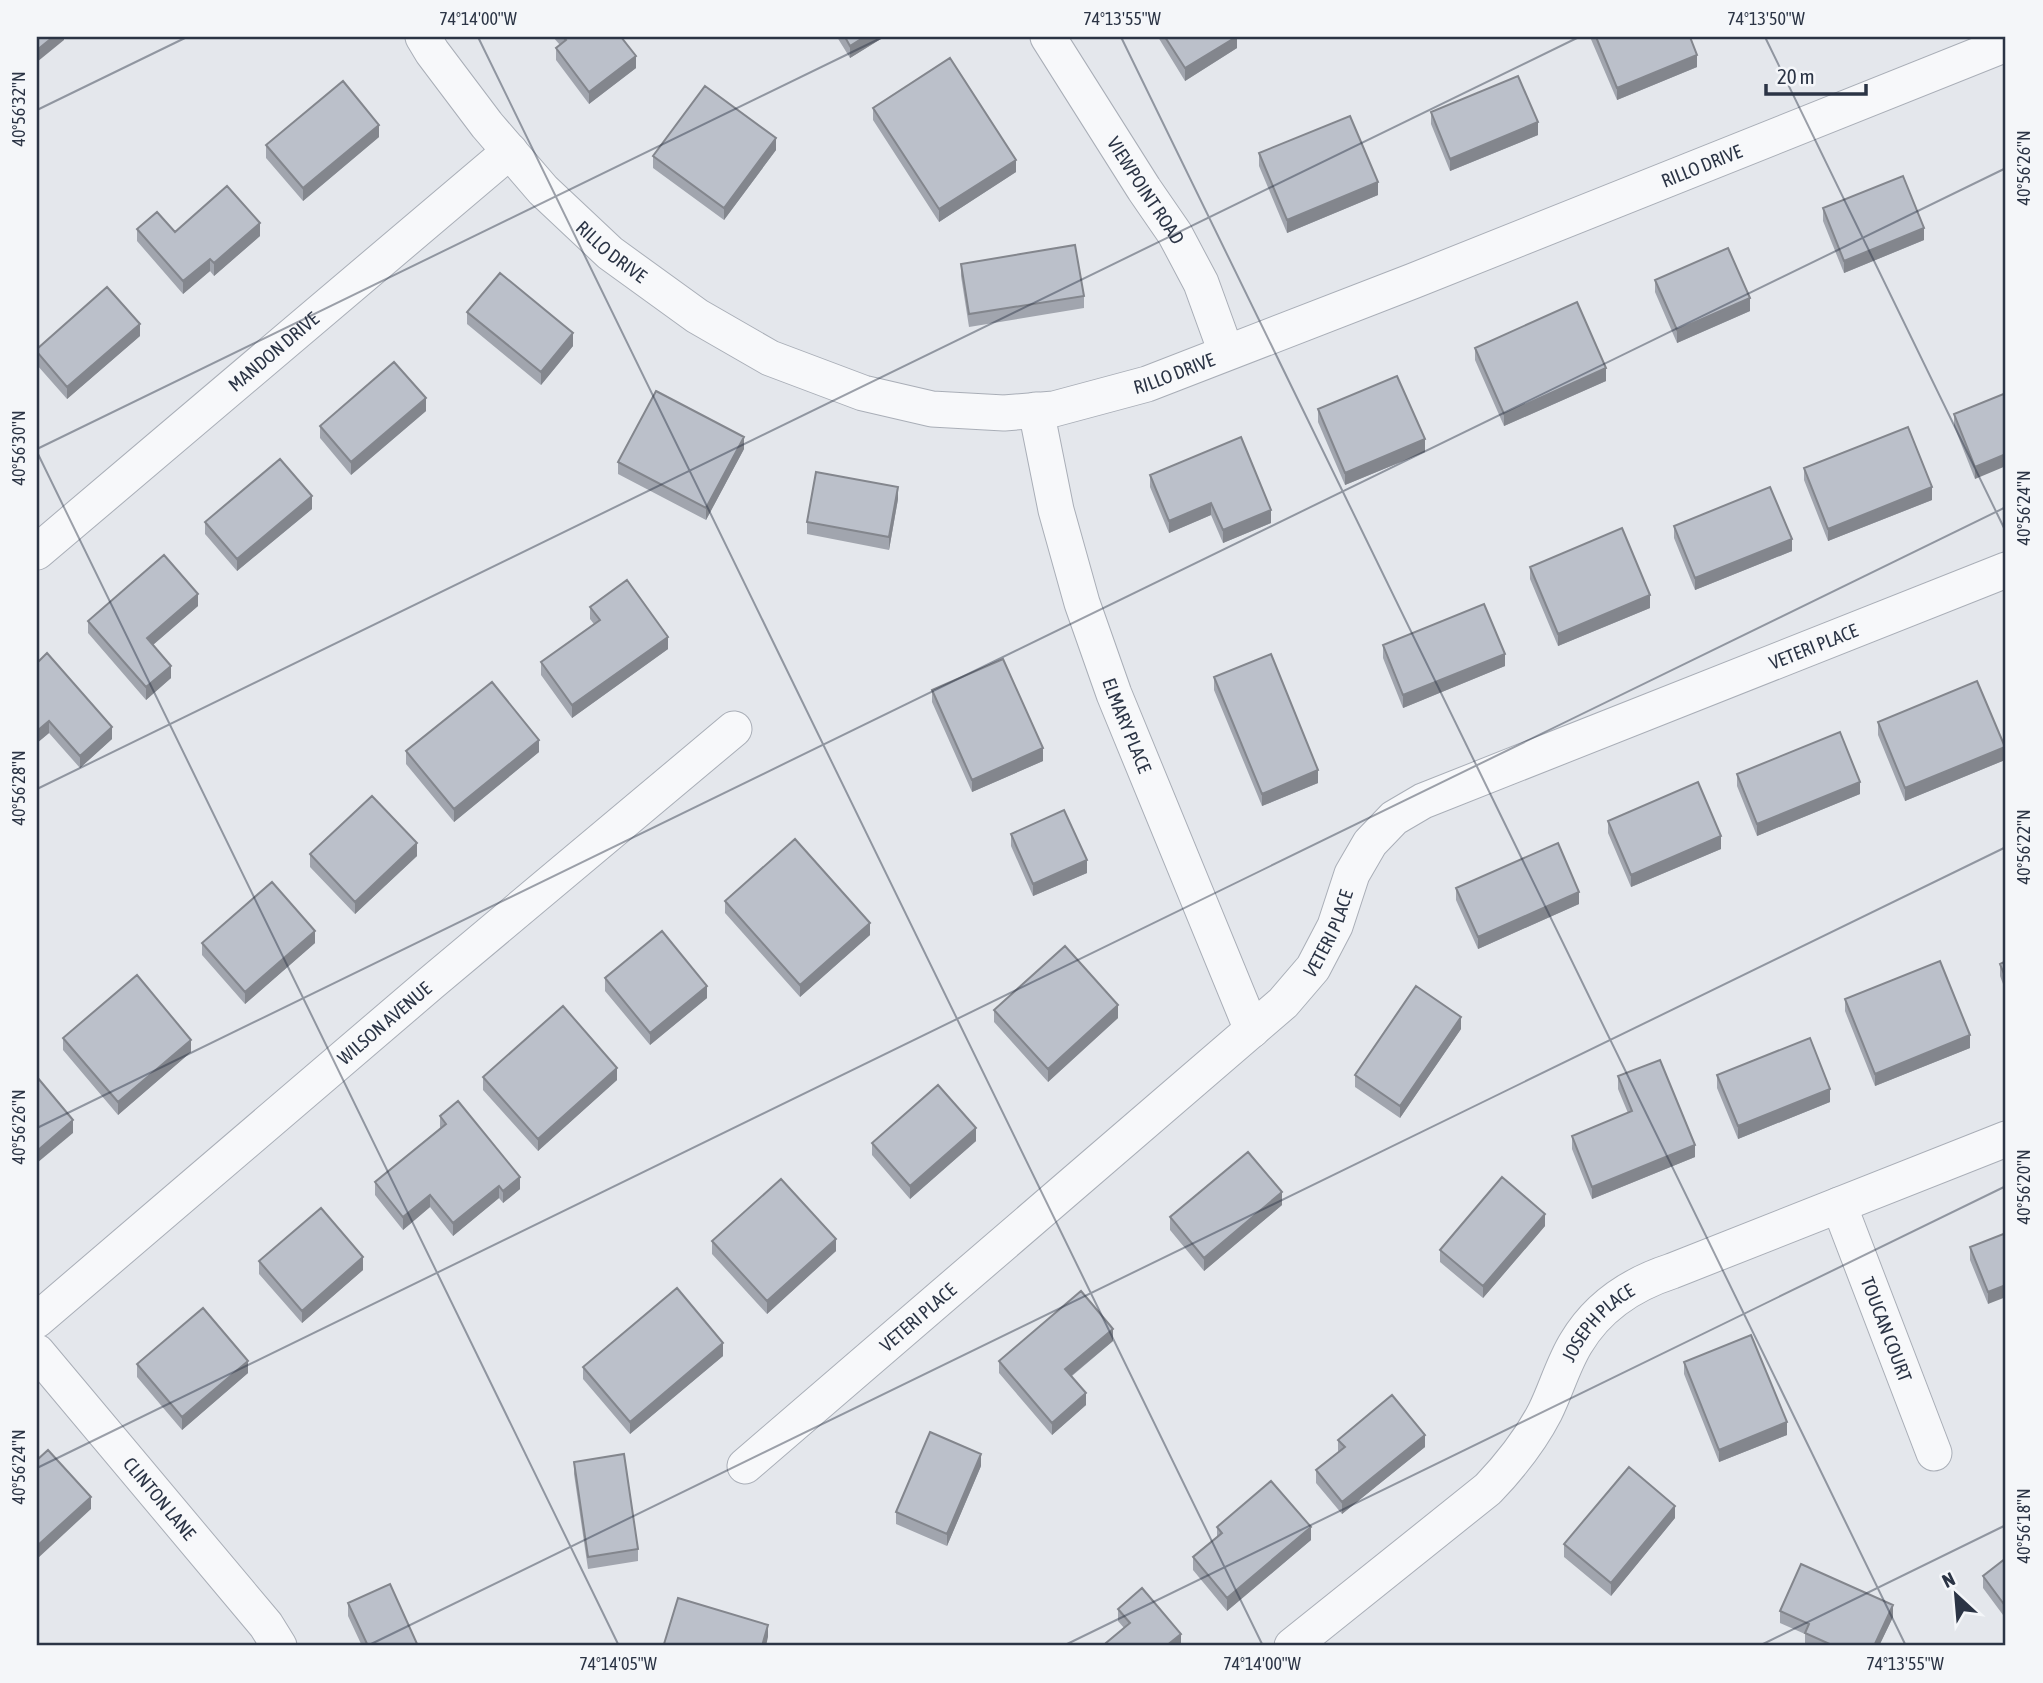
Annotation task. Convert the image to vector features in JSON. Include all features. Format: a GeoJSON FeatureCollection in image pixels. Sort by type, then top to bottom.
{"type":"FeatureCollection","features":[{"type":"Feature","properties":{"kind":"street","name":"RILLO DRIVE"},"geometry":{"type":"LineString","coordinates":[[424,37],[487,125],[542,190],[610,253],[697,316],[770,358],[863,393],[932,409],[1004,413],[1054,409],[1147,384],[1413,281],[2006,44]]}},
{"type":"Feature","properties":{"kind":"street","name":"VIEWPOINT ROAD"},"geometry":{"type":"LineString","coordinates":[[1048,37],[1175,234],[1201,283],[1226,352]]}},
{"type":"Feature","properties":{"kind":"street","name":"MANDON DRIVE"},"geometry":{"type":"LineString","coordinates":[[37,552],[510,151]]}},
{"type":"Feature","properties":{"kind":"street","name":"ELMARY PLACE"},"geometry":{"type":"LineString","coordinates":[[1036,410],[1056,510],[1082,603],[1114,694],[1252,1030]]}},
{"type":"Feature","properties":{"kind":"street","name":"VETERI PLACE"},"geometry":{"type":"LineString","coordinates":[[745,1466],[1283,1003],[1313,968],[1335,926],[1352,874],[1370,843],[1394,818],[1423,801],[2006,570]]}},
{"type":"Feature","properties":{"kind":"street","name":"WILSON AVENUE"},"geometry":{"type":"LineString","coordinates":[[37,1320],[431,983],[734,729]]}},
{"type":"Feature","properties":{"kind":"street","name":"JOSEPH PLACE"},"geometry":{"type":"LineString","coordinates":[[1292,1646],[1488,1489],[1505,1471],[1544,1413],[1576,1343],[1599,1313],[1627,1290],[2006,1139]]}},
{"type":"Feature","properties":{"kind":"street","name":"TOUCAN COURT"},"geometry":{"type":"LineString","coordinates":[[1839,1205],[1934,1453]]}},
{"type":"Feature","properties":{"kind":"street","name":"CLINTON LANE"},"geometry":{"type":"LineString","coordinates":[[37,1352],[266,1625],[279,1646]]}},
{"type":"Feature","properties":{"kind":"building"},"geometry":{"type":"Polygon","coordinates":[[[37,37],[53,37],[37,50],[37,37]]]}},
{"type":"Feature","properties":{"kind":"building"},"geometry":{"type":"Polygon","coordinates":[[[563,37],[621,37],[636,56],[589,92],[556,48],[566,40],[563,37]]]}},
{"type":"Feature","properties":{"kind":"building"},"geometry":{"type":"Polygon","coordinates":[[[845,37],[864,37],[850,46],[845,37]]]}},
{"type":"Feature","properties":{"kind":"building"},"geometry":{"type":"Polygon","coordinates":[[[1165,37],[1236,37],[1185,68],[1165,37]]]}},
{"type":"Feature","properties":{"kind":"building"},"geometry":{"type":"Polygon","coordinates":[[[1596,37],[1690,37],[1697,55],[1617,88],[1596,37]]]}},
{"type":"Feature","properties":{"kind":"building"},"geometry":{"type":"Polygon","coordinates":[[[950,58],[1016,160],[939,209],[873,108],[950,58]]]}},
{"type":"Feature","properties":{"kind":"building"},"geometry":{"type":"Polygon","coordinates":[[[1518,76],[1538,122],[1450,159],[1431,112],[1518,76]]]}},
{"type":"Feature","properties":{"kind":"building"},"geometry":{"type":"Polygon","coordinates":[[[343,81],[379,125],[303,188],[266,145],[343,81]]]}},
{"type":"Feature","properties":{"kind":"building"},"geometry":{"type":"Polygon","coordinates":[[[705,86],[776,138],[724,208],[653,156],[705,86]]]}},
{"type":"Feature","properties":{"kind":"building"},"geometry":{"type":"Polygon","coordinates":[[[1350,116],[1378,182],[1287,220],[1259,153],[1350,116]]]}},
{"type":"Feature","properties":{"kind":"building"},"geometry":{"type":"Polygon","coordinates":[[[1903,176],[1924,228],[1844,261],[1823,208],[1903,176]]]}},
{"type":"Feature","properties":{"kind":"building"},"geometry":{"type":"Polygon","coordinates":[[[227,186],[260,223],[214,263],[210,259],[183,281],[137,229],[157,212],[175,232],[227,186]]]}},
{"type":"Feature","properties":{"kind":"building"},"geometry":{"type":"Polygon","coordinates":[[[1075,245],[1084,296],[969,314],[961,264],[1075,245]]]}},
{"type":"Feature","properties":{"kind":"building"},"geometry":{"type":"Polygon","coordinates":[[[1728,248],[1750,298],[1677,330],[1655,280],[1728,248]]]}},
{"type":"Feature","properties":{"kind":"building"},"geometry":{"type":"Polygon","coordinates":[[[500,273],[573,333],[541,372],[467,312],[500,273]]]}},
{"type":"Feature","properties":{"kind":"building"},"geometry":{"type":"Polygon","coordinates":[[[107,287],[140,324],[67,387],[37,349],[107,287]]]}},
{"type":"Feature","properties":{"kind":"building"},"geometry":{"type":"Polygon","coordinates":[[[1577,302],[1606,368],[1504,414],[1475,348],[1577,302]]]}},
{"type":"Feature","properties":{"kind":"building"},"geometry":{"type":"Polygon","coordinates":[[[394,362],[426,398],[351,462],[320,426],[394,362]]]}},
{"type":"Feature","properties":{"kind":"building"},"geometry":{"type":"Polygon","coordinates":[[[1397,376],[1425,439],[1345,473],[1318,409],[1397,376]]]}},
{"type":"Feature","properties":{"kind":"building"},"geometry":{"type":"Polygon","coordinates":[[[656,391],[744,437],[706,508],[618,462],[656,391]]]}},
{"type":"Feature","properties":{"kind":"building"},"geometry":{"type":"Polygon","coordinates":[[[2006,393],[2006,454],[1975,467],[1954,414],[2006,393]]]}},
{"type":"Feature","properties":{"kind":"building"},"geometry":{"type":"Polygon","coordinates":[[[1908,427],[1932,487],[1828,529],[1804,468],[1908,427]]]}},
{"type":"Feature","properties":{"kind":"building"},"geometry":{"type":"Polygon","coordinates":[[[1241,437],[1271,510],[1223,530],[1211,503],[1169,521],[1150,475],[1241,437]]]}},
{"type":"Feature","properties":{"kind":"building"},"geometry":{"type":"Polygon","coordinates":[[[280,459],[312,496],[237,559],[205,522],[280,459]]]}},
{"type":"Feature","properties":{"kind":"building"},"geometry":{"type":"Polygon","coordinates":[[[816,472],[898,487],[889,537],[807,522],[816,472]]]}},
{"type":"Feature","properties":{"kind":"building"},"geometry":{"type":"Polygon","coordinates":[[[1770,487],[1792,539],[1695,578],[1674,526],[1770,487]]]}},
{"type":"Feature","properties":{"kind":"building"},"geometry":{"type":"Polygon","coordinates":[[[1622,528],[1650,595],[1558,634],[1530,567],[1622,528]]]}},
{"type":"Feature","properties":{"kind":"building"},"geometry":{"type":"Polygon","coordinates":[[[164,555],[198,594],[147,638],[171,666],[146,687],[88,621],[164,555]]]}},
{"type":"Feature","properties":{"kind":"building"},"geometry":{"type":"Polygon","coordinates":[[[627,580],[668,637],[572,705],[541,662],[600,620],[590,607],[627,580]]]}},
{"type":"Feature","properties":{"kind":"building"},"geometry":{"type":"Polygon","coordinates":[[[1484,604],[1505,654],[1403,695],[1383,645],[1484,604]]]}},
{"type":"Feature","properties":{"kind":"building"},"geometry":{"type":"Polygon","coordinates":[[[47,653],[112,727],[80,756],[49,721],[37,731],[37,663],[47,653]]]}},
{"type":"Feature","properties":{"kind":"building"},"geometry":{"type":"Polygon","coordinates":[[[1271,654],[1318,770],[1262,794],[1214,677],[1271,654]]]}},
{"type":"Feature","properties":{"kind":"building"},"geometry":{"type":"Polygon","coordinates":[[[1003,659],[1043,748],[972,780],[932,690],[1003,659]]]}},
{"type":"Feature","properties":{"kind":"building"},"geometry":{"type":"Polygon","coordinates":[[[1977,681],[2005,747],[1905,788],[1878,722],[1977,681]]]}},
{"type":"Feature","properties":{"kind":"building"},"geometry":{"type":"Polygon","coordinates":[[[492,682],[539,740],[454,809],[406,751],[492,682]]]}},
{"type":"Feature","properties":{"kind":"building"},"geometry":{"type":"Polygon","coordinates":[[[1840,732],[1860,782],[1757,824],[1737,774],[1840,732]]]}},
{"type":"Feature","properties":{"kind":"building"},"geometry":{"type":"Polygon","coordinates":[[[1698,782],[1721,836],[1631,875],[1608,821],[1698,782]]]}},
{"type":"Feature","properties":{"kind":"building"},"geometry":{"type":"Polygon","coordinates":[[[372,796],[417,843],[355,902],[310,854],[372,796]]]}},
{"type":"Feature","properties":{"kind":"building"},"geometry":{"type":"Polygon","coordinates":[[[1064,810],[1087,860],[1033,884],[1011,834],[1064,810]]]}},
{"type":"Feature","properties":{"kind":"building"},"geometry":{"type":"Polygon","coordinates":[[[795,839],[870,923],[800,985],[725,901],[795,839]]]}},
{"type":"Feature","properties":{"kind":"building"},"geometry":{"type":"Polygon","coordinates":[[[1558,843],[1579,892],[1478,937],[1456,888],[1558,843]]]}},
{"type":"Feature","properties":{"kind":"building"},"geometry":{"type":"Polygon","coordinates":[[[272,882],[315,931],[245,992],[202,943],[272,882]]]}},
{"type":"Feature","properties":{"kind":"building"},"geometry":{"type":"Polygon","coordinates":[[[662,931],[707,986],[650,1033],[605,978],[662,931]]]}},
{"type":"Feature","properties":{"kind":"building"},"geometry":{"type":"Polygon","coordinates":[[[1065,946],[1118,1005],[1048,1069],[994,1010],[1065,946]]]}},
{"type":"Feature","properties":{"kind":"building"},"geometry":{"type":"Polygon","coordinates":[[[1940,961],[1970,1035],[1875,1074],[1845,999],[1940,961]]]}},
{"type":"Feature","properties":{"kind":"building"},"geometry":{"type":"Polygon","coordinates":[[[2006,961],[2006,979],[2000,964],[2006,961]]]}},
{"type":"Feature","properties":{"kind":"building"},"geometry":{"type":"Polygon","coordinates":[[[137,975],[191,1040],[118,1102],[63,1038],[137,975]]]}},
{"type":"Feature","properties":{"kind":"building"},"geometry":{"type":"Polygon","coordinates":[[[1416,986],[1461,1017],[1400,1106],[1355,1075],[1416,986]]]}},
{"type":"Feature","properties":{"kind":"building"},"geometry":{"type":"Polygon","coordinates":[[[563,1006],[617,1068],[538,1139],[483,1077],[563,1006]]]}},
{"type":"Feature","properties":{"kind":"building"},"geometry":{"type":"Polygon","coordinates":[[[1810,1038],[1830,1089],[1738,1126],[1717,1075],[1810,1038]]]}},
{"type":"Feature","properties":{"kind":"building"},"geometry":{"type":"Polygon","coordinates":[[[1660,1060],[1695,1145],[1592,1187],[1572,1136],[1632,1111],[1618,1076],[1660,1060]]]}},
{"type":"Feature","properties":{"kind":"building"},"geometry":{"type":"Polygon","coordinates":[[[37,1077],[73,1120],[37,1151],[37,1077]]]}},
{"type":"Feature","properties":{"kind":"building"},"geometry":{"type":"Polygon","coordinates":[[[938,1085],[976,1128],[910,1186],[872,1143],[938,1085]]]}},
{"type":"Feature","properties":{"kind":"building"},"geometry":{"type":"Polygon","coordinates":[[[458,1101],[520,1177],[503,1191],[499,1186],[453,1223],[430,1195],[403,1217],[375,1182],[446,1124],[440,1116],[458,1101]]]}},
{"type":"Feature","properties":{"kind":"building"},"geometry":{"type":"Polygon","coordinates":[[[1248,1152],[1282,1192],[1204,1258],[1170,1217],[1248,1152]]]}},
{"type":"Feature","properties":{"kind":"building"},"geometry":{"type":"Polygon","coordinates":[[[1502,1177],[1545,1214],[1483,1286],[1440,1250],[1502,1177]]]}},
{"type":"Feature","properties":{"kind":"building"},"geometry":{"type":"Polygon","coordinates":[[[781,1179],[836,1239],[767,1301],[712,1241],[781,1179]]]}},
{"type":"Feature","properties":{"kind":"building"},"geometry":{"type":"Polygon","coordinates":[[[321,1208],[363,1257],[302,1311],[259,1261],[321,1208]]]}},
{"type":"Feature","properties":{"kind":"building"},"geometry":{"type":"Polygon","coordinates":[[[2006,1233],[2006,1285],[1988,1292],[1970,1247],[2006,1233]]]}},
{"type":"Feature","properties":{"kind":"building"},"geometry":{"type":"Polygon","coordinates":[[[677,1288],[723,1343],[630,1422],[583,1367],[677,1288]]]}},
{"type":"Feature","properties":{"kind":"building"},"geometry":{"type":"Polygon","coordinates":[[[1081,1291],[1113,1329],[1065,1369],[1086,1393],[1052,1423],[999,1361],[1081,1291]]]}},
{"type":"Feature","properties":{"kind":"building"},"geometry":{"type":"Polygon","coordinates":[[[203,1308],[248,1361],[182,1417],[137,1364],[203,1308]]]}},
{"type":"Feature","properties":{"kind":"building"},"geometry":{"type":"Polygon","coordinates":[[[1751,1335],[1787,1422],[1719,1450],[1684,1362],[1751,1335]]]}},
{"type":"Feature","properties":{"kind":"building"},"geometry":{"type":"Polygon","coordinates":[[[1392,1395],[1425,1435],[1342,1502],[1316,1470],[1345,1447],[1338,1440],[1392,1395]]]}},
{"type":"Feature","properties":{"kind":"building"},"geometry":{"type":"Polygon","coordinates":[[[930,1432],[981,1454],[947,1534],[896,1512],[930,1432]]]}},
{"type":"Feature","properties":{"kind":"building"},"geometry":{"type":"Polygon","coordinates":[[[48,1450],[91,1497],[37,1546],[37,1460],[48,1450]]]}},
{"type":"Feature","properties":{"kind":"building"},"geometry":{"type":"Polygon","coordinates":[[[624,1454],[638,1549],[588,1557],[574,1462],[624,1454]]]}},
{"type":"Feature","properties":{"kind":"building"},"geometry":{"type":"Polygon","coordinates":[[[1629,1467],[1675,1506],[1611,1583],[1564,1544],[1629,1467]]]}},
{"type":"Feature","properties":{"kind":"building"},"geometry":{"type":"Polygon","coordinates":[[[1271,1481],[1311,1527],[1227,1598],[1193,1557],[1222,1533],[1217,1527],[1271,1481]]]}},
{"type":"Feature","properties":{"kind":"building"},"geometry":{"type":"Polygon","coordinates":[[[2006,1558],[2006,1607],[1983,1576],[2006,1558]]]}},
{"type":"Feature","properties":{"kind":"building"},"geometry":{"type":"Polygon","coordinates":[[[1801,1564],[1893,1605],[1874,1646],[1834,1646],[1805,1633],[1809,1624],[1780,1611],[1801,1564]]]}},
{"type":"Feature","properties":{"kind":"building"},"geometry":{"type":"Polygon","coordinates":[[[390,1584],[418,1646],[368,1646],[348,1603],[390,1584]]]}},
{"type":"Feature","properties":{"kind":"building"},"geometry":{"type":"Polygon","coordinates":[[[1142,1588],[1181,1634],[1166,1646],[1108,1646],[1106,1643],[1130,1623],[1118,1609],[1142,1588]]]}},
{"type":"Feature","properties":{"kind":"building"},"geometry":{"type":"Polygon","coordinates":[[[678,1598],[768,1625],[762,1646],[664,1644],[678,1598]]]}}]}
